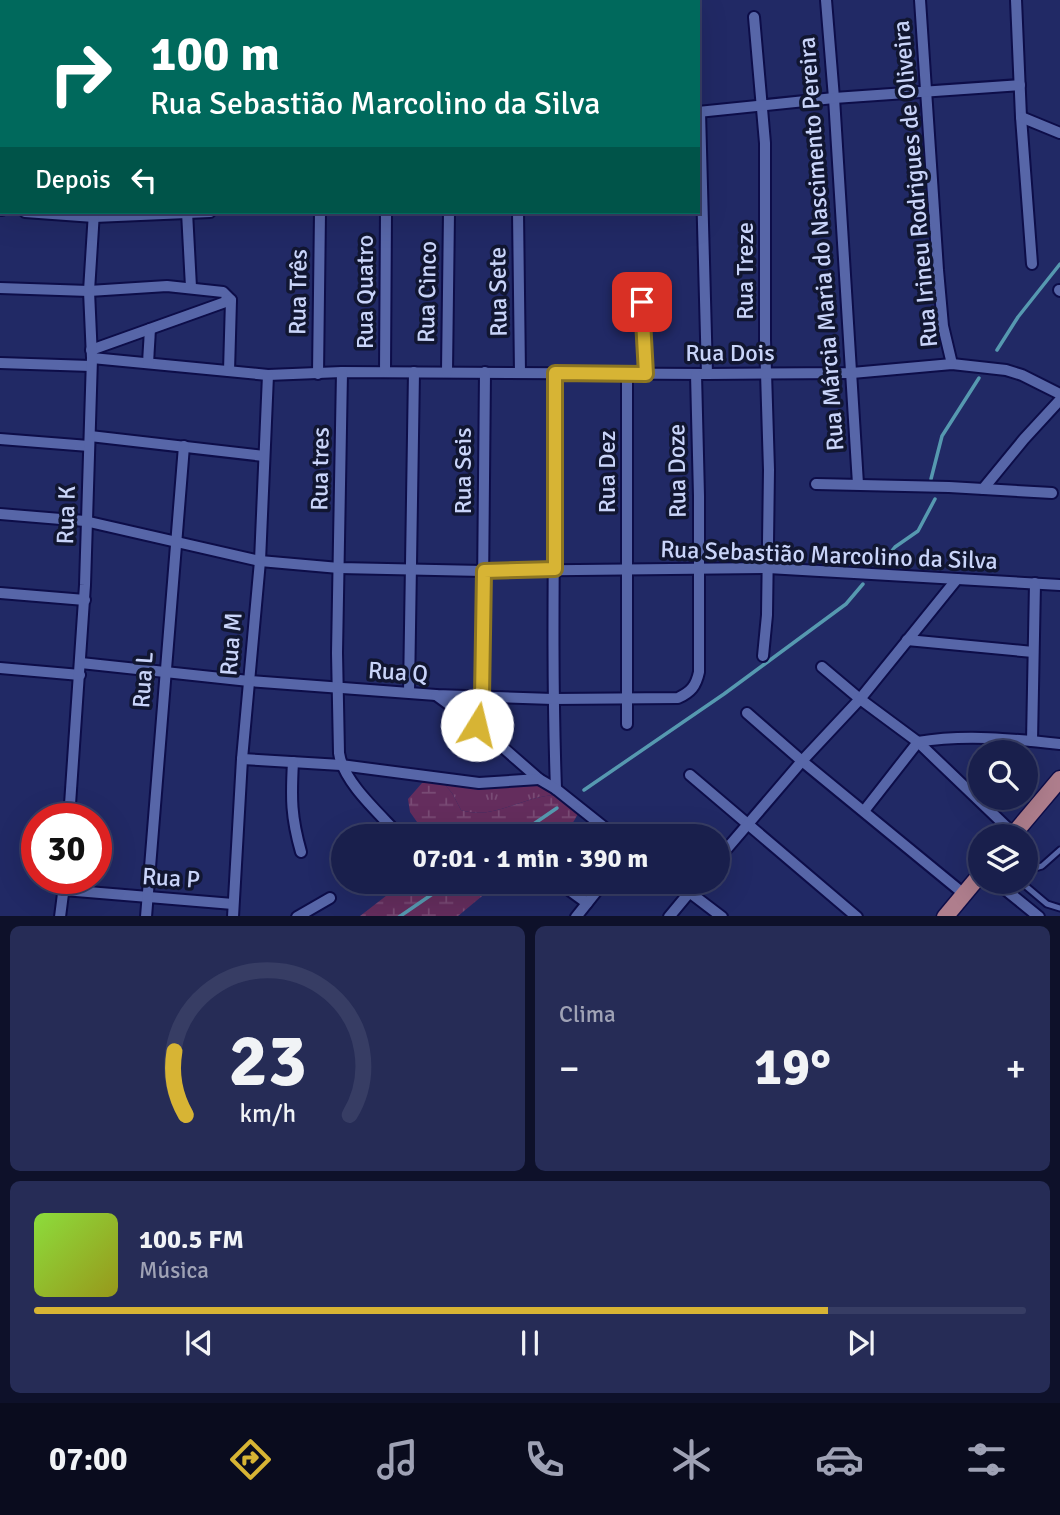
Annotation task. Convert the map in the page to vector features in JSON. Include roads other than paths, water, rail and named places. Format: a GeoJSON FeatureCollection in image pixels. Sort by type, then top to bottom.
{"type":"FeatureCollection","features":[{"type":"Feature","properties":{"kind":"main road"},"geometry":{"type":"LineString","coordinates":[[1022,824],[1060,779]]}},
{"type":"Feature","properties":{"kind":"main road"},"geometry":{"type":"LineString","coordinates":[[945,916],[968,889]]}},
{"type":"Feature","properties":{"kind":"street","name":"Rua Márcia Maria do Nascimento Pereira"},"geometry":{"type":"LineString","coordinates":[[825,0],[834,98],[858,484]]}},
{"type":"Feature","properties":{"kind":"street","name":"Rua Irineu Rodrigues de Oliveira"},"geometry":{"type":"LineString","coordinates":[[920,0],[937,270],[943,326],[951,364]]}},
{"type":"Feature","properties":{"kind":"street"},"geometry":{"type":"LineString","coordinates":[[1016,0],[1032,264]]}},
{"type":"Feature","properties":{"kind":"street","name":"Rua Treze"},"geometry":{"type":"LineString","coordinates":[[754,17],[763,104],[767,374],[768,568],[763,656]]}},
{"type":"Feature","properties":{"kind":"street"},"geometry":{"type":"LineString","coordinates":[[700,112],[834,98],[1020,85]]}},
{"type":"Feature","properties":{"kind":"street"},"geometry":{"type":"LineString","coordinates":[[1021,117],[1060,133]]}},
{"type":"Feature","properties":{"kind":"street","name":"Rua Doze"},"geometry":{"type":"LineString","coordinates":[[699,672],[702,374],[700,199]]}},
{"type":"Feature","properties":{"kind":"street","name":"Rua K"},"geometry":{"type":"LineString","coordinates":[[70,803],[85,600],[91,358],[89,291],[94,214]]}},
{"type":"Feature","properties":{"kind":"street"},"geometry":{"type":"LineString","coordinates":[[187,214],[191,287]]}},
{"type":"Feature","properties":{"kind":"street","name":"Rua Três"},"geometry":{"type":"LineString","coordinates":[[318,374],[320,214]]}},
{"type":"Feature","properties":{"kind":"street","name":"Rua Quatro"},"geometry":{"type":"LineString","coordinates":[[386,214],[386,372]]}},
{"type":"Feature","properties":{"kind":"street","name":"Rua Cinco"},"geometry":{"type":"LineString","coordinates":[[447,372],[449,214]]}},
{"type":"Feature","properties":{"kind":"street","name":"Rua Sete"},"geometry":{"type":"LineString","coordinates":[[518,214],[520,373]]}},
{"type":"Feature","properties":{"kind":"street"},"geometry":{"type":"LineString","coordinates":[[0,288],[89,291],[142,286],[191,287],[223,292],[230,300],[229,371]]}},
{"type":"Feature","properties":{"kind":"street"},"geometry":{"type":"LineString","coordinates":[[91,358],[150,329],[230,300]]}},
{"type":"Feature","properties":{"kind":"street"},"geometry":{"type":"LineString","coordinates":[[148,363],[150,329]]}},
{"type":"Feature","properties":{"kind":"street","name":"Rua Dois"},"geometry":{"type":"LineString","coordinates":[[0,363],[91,358],[268,375],[342,372],[852,373],[951,364],[1006,370],[1060,394]]}},
{"type":"Feature","properties":{"kind":"street","name":"Rua tres"},"geometry":{"type":"LineString","coordinates":[[341,765],[337,653],[342,372]]}},
{"type":"Feature","properties":{"kind":"street"},"geometry":{"type":"LineString","coordinates":[[409,692],[415,372]]}},
{"type":"Feature","properties":{"kind":"street","name":"Rua Seis"},"geometry":{"type":"LineString","coordinates":[[477,725],[482,697],[485,372]]}},
{"type":"Feature","properties":{"kind":"street"},"geometry":{"type":"LineString","coordinates":[[555,373],[553,699],[556,789]]}},
{"type":"Feature","properties":{"kind":"street","name":"Rua Dez"},"geometry":{"type":"LineString","coordinates":[[627,374],[627,724]]}},
{"type":"Feature","properties":{"kind":"street","name":"Rua M"},"geometry":{"type":"LineString","coordinates":[[233,916],[242,759],[260,561],[268,375]]}},
{"type":"Feature","properties":{"kind":"street"},"geometry":{"type":"LineString","coordinates":[[983,489],[1060,400]]}},
{"type":"Feature","properties":{"kind":"street"},"geometry":{"type":"LineString","coordinates":[[0,439],[184,446],[264,456]]}},
{"type":"Feature","properties":{"kind":"street","name":"Rua L"},"geometry":{"type":"LineString","coordinates":[[146,916],[184,446]]}},
{"type":"Feature","properties":{"kind":"street"},"geometry":{"type":"LineString","coordinates":[[816,484],[1052,493]]}},
{"type":"Feature","properties":{"kind":"street","name":"Rua Sebastião Marcolino da Silva"},"geometry":{"type":"LineString","coordinates":[[0,514],[85,521],[260,561],[339,568],[484,571],[768,568],[1060,585]]}},
{"type":"Feature","properties":{"kind":"street"},"geometry":{"type":"LineString","coordinates":[[730,844],[860,699],[957,579]]}},
{"type":"Feature","properties":{"kind":"street"},"geometry":{"type":"LineString","coordinates":[[1032,740],[1035,583]]}},
{"type":"Feature","properties":{"kind":"street"},"geometry":{"type":"LineString","coordinates":[[0,593],[85,600]]}},
{"type":"Feature","properties":{"kind":"street"},"geometry":{"type":"LineString","coordinates":[[907,640],[1033,652]]}},
{"type":"Feature","properties":{"kind":"street","name":"Rua Q"},"geometry":{"type":"LineString","coordinates":[[81,663],[339,689],[553,699],[678,698],[689,693],[696,685],[699,672]]}},
{"type":"Feature","properties":{"kind":"street"},"geometry":{"type":"LineString","coordinates":[[822,667],[918,742],[1002,824]]}},
{"type":"Feature","properties":{"kind":"street"},"geometry":{"type":"LineString","coordinates":[[0,668],[80,675]]}},
{"type":"Feature","properties":{"kind":"street"},"geometry":{"type":"LineString","coordinates":[[436,695],[477,725],[539,779],[600,824]]}},
{"type":"Feature","properties":{"kind":"street"},"geometry":{"type":"LineString","coordinates":[[747,713],[964,894]]}},
{"type":"Feature","properties":{"kind":"street"},"geometry":{"type":"LineString","coordinates":[[864,811],[918,742],[942,738],[1002,740]]}},
{"type":"Feature","properties":{"kind":"street"},"geometry":{"type":"LineString","coordinates":[[1038,742],[1060,744]]}},
{"type":"Feature","properties":{"kind":"street"},"geometry":{"type":"LineString","coordinates":[[242,759],[341,765],[479,783],[539,779]]}},
{"type":"Feature","properties":{"kind":"street"},"geometry":{"type":"LineString","coordinates":[[293,762],[290,802],[292,822],[301,852]]}},
{"type":"Feature","properties":{"kind":"street"},"geometry":{"type":"LineString","coordinates":[[341,765],[348,777],[389,824]]}},
{"type":"Feature","properties":{"kind":"street"},"geometry":{"type":"LineString","coordinates":[[690,775],[857,916]]}},
{"type":"Feature","properties":{"kind":"street","name":"Rua P"},"geometry":{"type":"LineString","coordinates":[[112,892],[147,898],[233,904]]}},
{"type":"Feature","properties":{"kind":"street"},"geometry":{"type":"LineString","coordinates":[[60,916],[63,894]]}},
{"type":"Feature","properties":{"kind":"street"},"geometry":{"type":"LineString","coordinates":[[575,894],[587,903]]}},
{"type":"Feature","properties":{"kind":"street"},"geometry":{"type":"LineString","coordinates":[[576,916],[594,894]]}},
{"type":"Feature","properties":{"kind":"street"},"geometry":{"type":"LineString","coordinates":[[669,916],[688,894]]}},
{"type":"Feature","properties":{"kind":"street"},"geometry":{"type":"LineString","coordinates":[[693,894],[722,916]]}},
{"type":"Feature","properties":{"kind":"street"},"geometry":{"type":"LineString","coordinates":[[1011,894],[1039,916]]}},
{"type":"Feature","properties":{"kind":"street"},"geometry":{"type":"LineString","coordinates":[[297,916],[330,898]]}},
{"type":"Feature","properties":{"kind":"lane"},"geometry":{"type":"LineString","coordinates":[[641,277],[646,374]]}},
{"type":"Feature","properties":{"kind":"lane"},"geometry":{"type":"LineString","coordinates":[[1038,867],[1060,850]]}},
{"type":"Feature","properties":{"kind":"lane"},"geometry":{"type":"LineString","coordinates":[[1035,894],[1047,904],[1060,908]]}},
{"type":"Feature","properties":{"kind":"waterway"},"geometry":{"type":"LineString","coordinates":[[997,350],[1018,317],[1060,264]]}},
{"type":"Feature","properties":{"kind":"waterway"},"geometry":{"type":"LineString","coordinates":[[931,479],[942,436],[979,378]]}},
{"type":"Feature","properties":{"kind":"waterway"},"geometry":{"type":"LineString","coordinates":[[886,558],[895,547],[918,531],[935,499]]}},
{"type":"Feature","properties":{"kind":"waterway"},"geometry":{"type":"LineString","coordinates":[[584,790],[724,694],[846,604],[863,584]]}},
{"type":"Feature","properties":{"kind":"waterway"},"geometry":{"type":"LineString","coordinates":[[534,824],[557,808]]}},
{"type":"Feature","properties":{"kind":"waterway"},"geometry":{"type":"LineString","coordinates":[[400,916],[433,894]]}}]}
